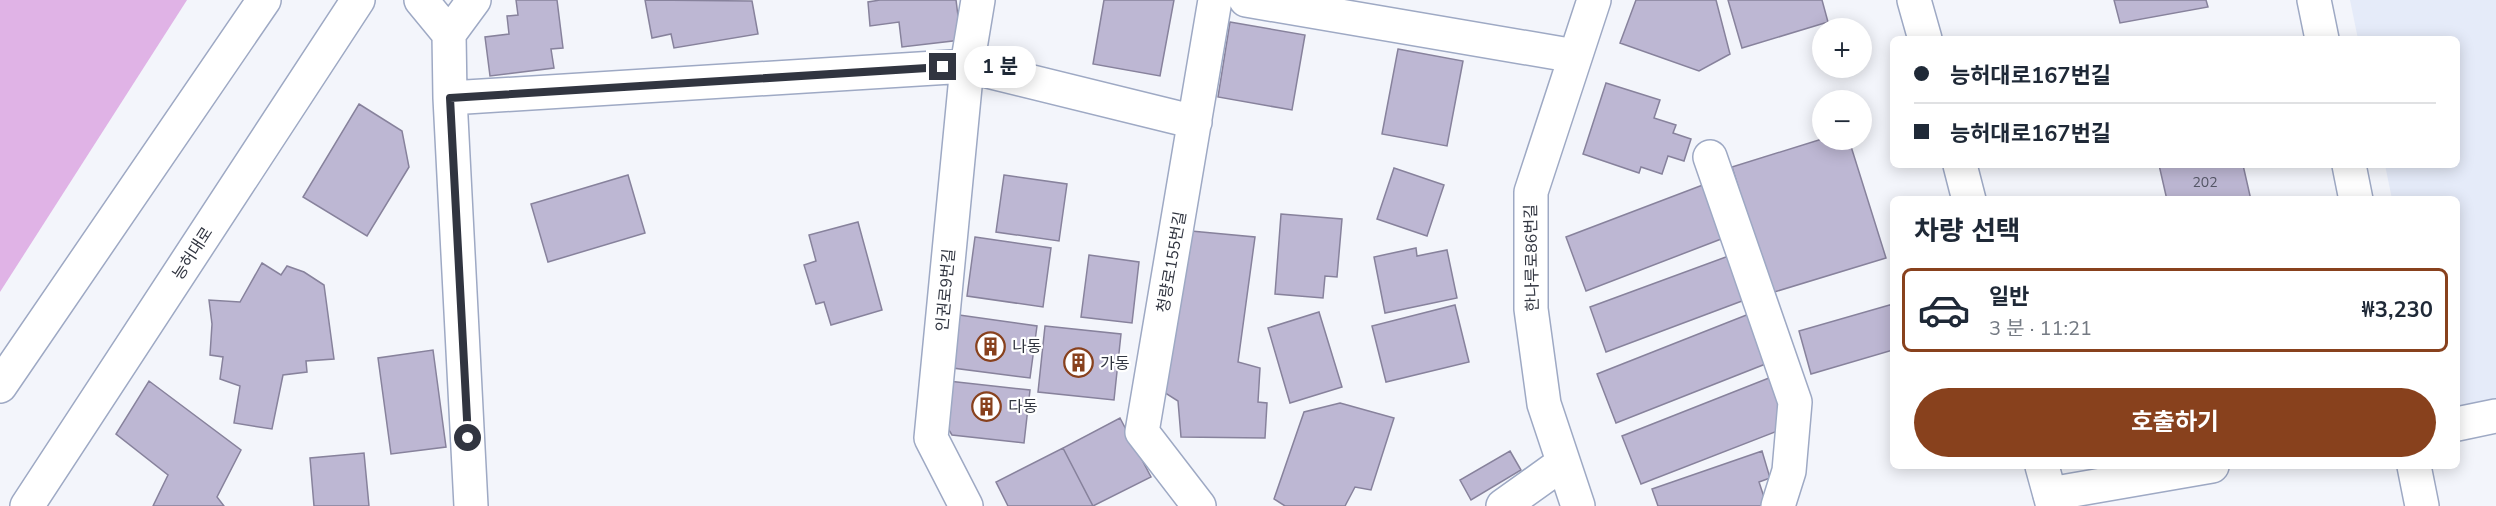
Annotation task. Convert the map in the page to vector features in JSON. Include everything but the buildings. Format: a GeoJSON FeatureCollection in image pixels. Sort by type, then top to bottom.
{"type":"FeatureCollection","features":[{"type":"Feature","properties":{"kind":"street"},"geometry":{"type":"LineString","coordinates":[[0,386],[264,0]]}},
{"type":"Feature","properties":{"kind":"street","name":"능허대로"},"geometry":{"type":"LineString","coordinates":[[27,506],[358,0]]}},
{"type":"Feature","properties":{"kind":"street"},"geometry":{"type":"LineString","coordinates":[[421,0],[449,34]]}},
{"type":"Feature","properties":{"kind":"street"},"geometry":{"type":"LineString","coordinates":[[471,506],[450,98],[449,34],[474,0]]}},
{"type":"Feature","properties":{"kind":"street","name":"인권로9번길"},"geometry":{"type":"LineString","coordinates":[[966,506],[931,438],[967,66],[978,0]]}},
{"type":"Feature","properties":{"kind":"street","name":"청량로155번길"},"geometry":{"type":"LineString","coordinates":[[1199,506],[1143,432],[1215,0]]}},
{"type":"Feature","properties":{"kind":"street"},"geometry":{"type":"LineString","coordinates":[[1246,0],[1575,56]]}},
{"type":"Feature","properties":{"kind":"street","name":"한나루로86번길"},"geometry":{"type":"LineString","coordinates":[[1578,506],[1544,404],[1531,309],[1531,192],[1594,0]]}},
{"type":"Feature","properties":{"kind":"street"},"geometry":{"type":"LineString","coordinates":[[1914,0],[1924,36]]}},
{"type":"Feature","properties":{"kind":"street"},"geometry":{"type":"LineString","coordinates":[[2314,0],[2321,36]]}},
{"type":"Feature","properties":{"kind":"street"},"geometry":{"type":"LineString","coordinates":[[450,98],[967,66],[1195,122]]}},
{"type":"Feature","properties":{"kind":"street"},"geometry":{"type":"LineString","coordinates":[[1710,157],[1795,402],[1789,471],[1778,506]]}},
{"type":"Feature","properties":{"kind":"street"},"geometry":{"type":"LineString","coordinates":[[1961,168],[1968,196]]}},
{"type":"Feature","properties":{"kind":"street"},"geometry":{"type":"LineString","coordinates":[[2350,168],[2355,196]]}},
{"type":"Feature","properties":{"kind":"street"},"geometry":{"type":"LineString","coordinates":[[2460,423],[2496,416]]}},
{"type":"Feature","properties":{"kind":"street"},"geometry":{"type":"LineString","coordinates":[[1503,506],[1563,463]]}},
{"type":"Feature","properties":{"kind":"street"},"geometry":{"type":"LineString","coordinates":[[2048,489],[2191,469]]}},
{"type":"Feature","properties":{"kind":"street"},"geometry":{"type":"LineString","coordinates":[[2415,469],[2422,506]]}},
{"type":"Feature","properties":{"kind":"shaded area"},"geometry":{"type":"Polygon","coordinates":[[[0,0],[187,0],[0,292],[0,0]]]}},
{"type":"Feature","properties":{"kind":"shaded area"},"geometry":{"type":"Polygon","coordinates":[[[2350,0],[2496,0],[2496,432],[2460,439],[2460,196],[2391,196],[2386,168],[2460,168],[2460,36],[2357,36],[2350,0]]]}},
{"type":"Feature","properties":{"kind":"place","name":"나동"},"geometry":{"type":"Point","coordinates":[991,346]}},
{"type":"Feature","properties":{"kind":"place","name":"가동"},"geometry":{"type":"Point","coordinates":[1079,363]}},
{"type":"Feature","properties":{"kind":"place","name":"다동"},"geometry":{"type":"Point","coordinates":[987,406]}},
{"type":"Feature","properties":{"kind":"route"},"geometry":{"type":"LineString","coordinates":[[468,438],[450,98],[943,67]]}}]}
